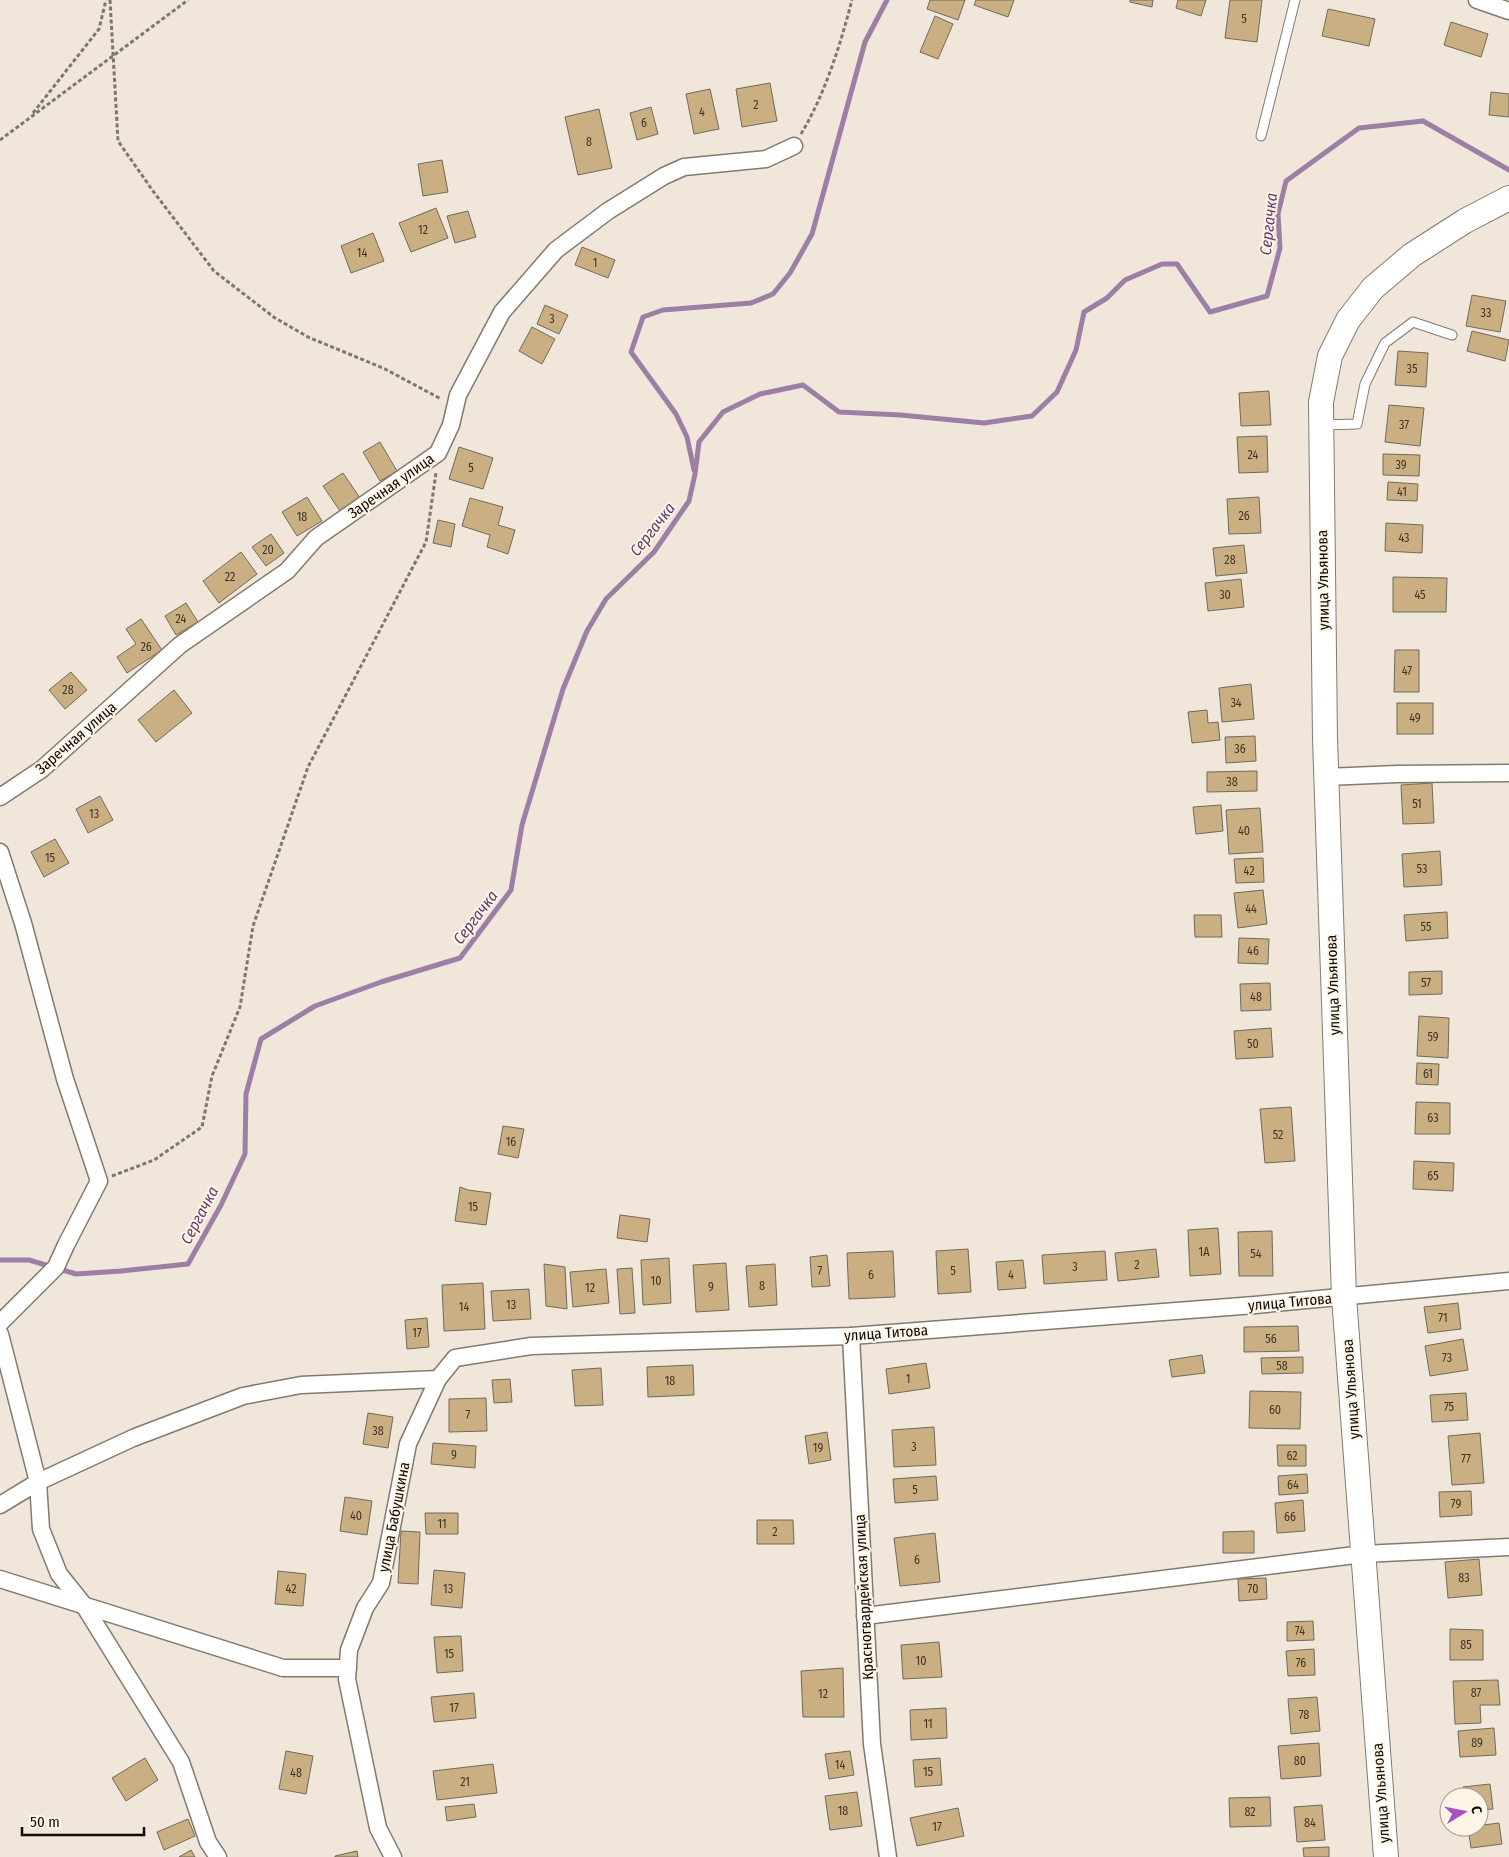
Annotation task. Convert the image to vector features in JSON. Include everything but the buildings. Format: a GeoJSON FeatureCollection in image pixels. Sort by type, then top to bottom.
{"type":"FeatureCollection","features":[{"type":"Feature","properties":{"kind":"main road","name":"улица Ульянова"},"geometry":{"type":"LineString","coordinates":[[1386,1857],[1344,1297],[1326,777],[1321,402],[1330,356],[1348,320],[1372,288],[1412,255],[1466,221],[1509,198]]}},
{"type":"Feature","properties":{"kind":"street"},"geometry":{"type":"LineString","coordinates":[[1477,0],[1509,11]]}},
{"type":"Feature","properties":{"kind":"street","name":"Заречная улица"},"geometry":{"type":"LineString","coordinates":[[0,797],[42,769],[180,645],[287,570],[316,538],[438,453],[451,425],[458,395],[502,312],[556,250],[608,211],[664,176],[684,167],[766,159],[794,146]]}},
{"type":"Feature","properties":{"kind":"street"},"geometry":{"type":"LineString","coordinates":[[1326,777],[1509,773]]}},
{"type":"Feature","properties":{"kind":"street"},"geometry":{"type":"LineString","coordinates":[[0,852],[22,923],[65,1079],[99,1181],[56,1267],[0,1322]]}},
{"type":"Feature","properties":{"kind":"street","name":"улица Титова"},"geometry":{"type":"LineString","coordinates":[[438,1379],[455,1358],[531,1346],[851,1336],[1344,1297],[1509,1281]]}},
{"type":"Feature","properties":{"kind":"street"},"geometry":{"type":"LineString","coordinates":[[0,1334],[38,1482],[41,1530],[60,1574],[83,1604],[181,1762],[208,1842],[218,1857]]}},
{"type":"Feature","properties":{"kind":"street","name":"Красногвардейская улица"},"geometry":{"type":"LineString","coordinates":[[851,1336],[872,1744],[888,1857]]}},
{"type":"Feature","properties":{"kind":"street"},"geometry":{"type":"LineString","coordinates":[[0,1505],[38,1482],[133,1438],[243,1396],[301,1385],[438,1379]]}},
{"type":"Feature","properties":{"kind":"street","name":"улица Бабушкина"},"geometry":{"type":"LineString","coordinates":[[393,1857],[378,1828],[347,1679],[349,1650],[365,1608],[381,1583],[408,1444],[438,1379]]}},
{"type":"Feature","properties":{"kind":"street"},"geometry":{"type":"LineString","coordinates":[[865,1616],[1363,1554],[1509,1547]]}},
{"type":"Feature","properties":{"kind":"street"},"geometry":{"type":"LineString","coordinates":[[0,1579],[283,1668],[348,1668]]}},
{"type":"Feature","properties":{"kind":"lane"},"geometry":{"type":"LineString","coordinates":[[1260,136],[1294,0]]}},
{"type":"Feature","properties":{"kind":"lane"},"geometry":{"type":"LineString","coordinates":[[1321,425],[1357,424],[1365,384],[1385,343],[1413,322],[1452,335]]}},
{"type":"Feature","properties":{"kind":"path"},"geometry":{"type":"LineString","coordinates":[[29,117],[99,29],[106,0]]}},
{"type":"Feature","properties":{"kind":"path"},"geometry":{"type":"LineString","coordinates":[[110,0],[118,141],[153,191],[214,271],[275,318],[308,336],[385,369],[455,406]]}},
{"type":"Feature","properties":{"kind":"path"},"geometry":{"type":"LineString","coordinates":[[0,140],[188,0]]}},
{"type":"Feature","properties":{"kind":"path"},"geometry":{"type":"LineString","coordinates":[[794,146],[812,115],[845,27],[852,0]]}},
{"type":"Feature","properties":{"kind":"path"},"geometry":{"type":"LineString","coordinates":[[99,1181],[154,1160],[202,1127],[212,1076],[240,1007],[253,926],[308,767],[426,542],[438,453]]}},
{"type":"Feature","properties":{"kind":"waterway"},"geometry":{"type":"LineString","coordinates":[[694,470],[687,437],[676,414],[631,352],[643,317],[663,310],[751,303],[773,294],[790,273],[812,234],[865,42],[887,0]]}},
{"type":"Feature","properties":{"kind":"waterway","name":"Сергачка"},"geometry":{"type":"LineString","coordinates":[[0,1260],[29,1260],[76,1274],[188,1264],[221,1205],[245,1154],[246,1094],[261,1039],[315,1006],[381,982],[460,958],[511,890],[522,825],[563,689],[587,631],[606,599],[654,552],[689,501],[699,442],[723,412],[760,394],[803,385],[839,412],[900,415],[984,423],[1032,416],[1057,392],[1076,350],[1084,312],[1107,298],[1125,280],[1162,264],[1177,264],[1210,312],[1267,296],[1280,248],[1278,214],[1286,181],[1359,128],[1423,121],[1509,170]]}}]}
